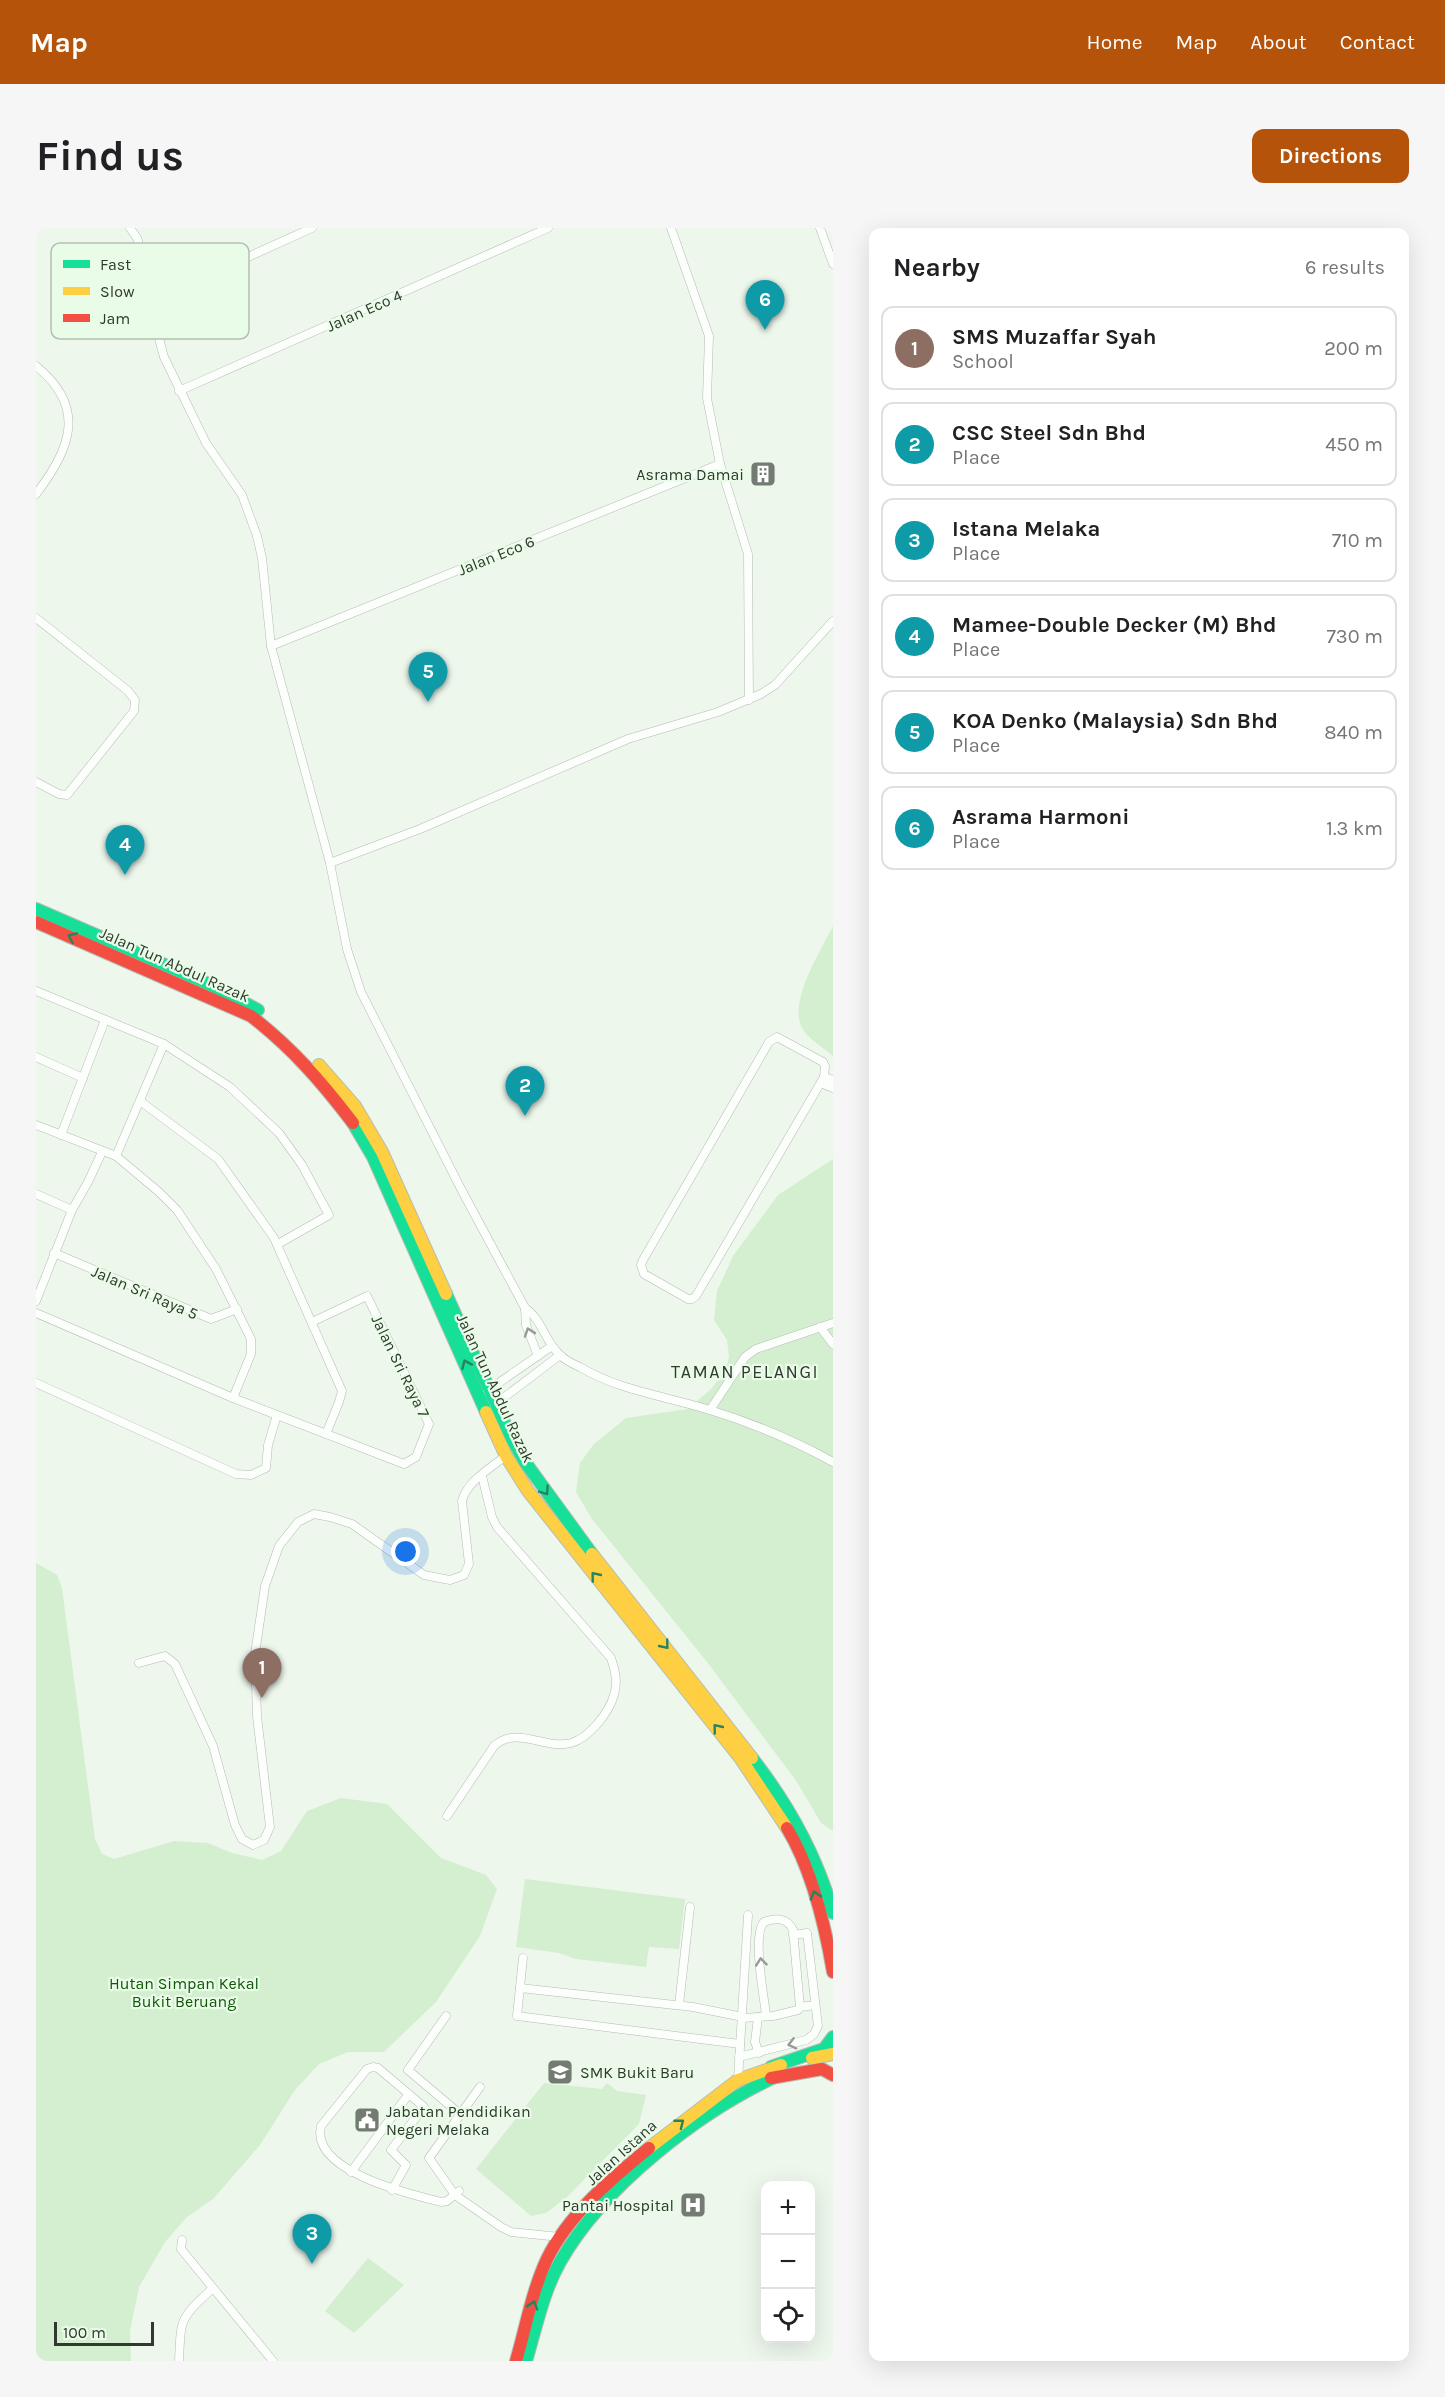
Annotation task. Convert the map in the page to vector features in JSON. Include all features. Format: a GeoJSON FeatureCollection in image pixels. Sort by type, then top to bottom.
{"type":"FeatureCollection","features":[{"type":"Feature","properties":{"kind":"main road","name":"Jalan Tun Abdul Razak"},"geometry":{"type":"LineString","coordinates":[[36,909],[124,946],[255,1008],[286,1033],[342,1089],[368,1126],[485,1392],[506,1456],[528,1491],[741,1759],[771,1801],[791,1834],[810,1880],[826,1929],[833,1972]]}},
{"type":"Feature","properties":{"kind":"main road","name":"Jalan Tun Abdul Razak"},"geometry":{"type":"LineString","coordinates":[[36,922],[251,1016],[318,1077],[357,1128],[374,1157],[485,1392]]}},
{"type":"Feature","properties":{"kind":"main road","name":"Jalan Tun Abdul Razak"},"geometry":{"type":"LineString","coordinates":[[491,1407],[567,1523],[771,1782],[794,1819],[816,1864],[833,1913]]}},
{"type":"Feature","properties":{"kind":"main road"},"geometry":{"type":"LineString","coordinates":[[771,2072],[824,2049],[833,2037]]}},
{"type":"Feature","properties":{"kind":"main road","name":"Jalan Istana"},"geometry":{"type":"LineString","coordinates":[[516,2361],[542,2272],[560,2237],[588,2205],[656,2142],[738,2080],[833,2054]]}},
{"type":"Feature","properties":{"kind":"main road","name":"Jalan Istana"},"geometry":{"type":"LineString","coordinates":[[526,2361],[561,2259],[603,2205],[644,2167],[703,2119],[771,2072],[833,2062]]}},
{"type":"Feature","properties":{"kind":"main road"},"geometry":{"type":"LineString","coordinates":[[771,2072],[822,2069],[833,2075]]}},
{"type":"Feature","properties":{"kind":"main road"},"geometry":{"type":"LineString","coordinates":[[548,2293],[550,2274],[563,2242],[560,2237],[571,2235],[584,2219],[603,2205]]}},
{"type":"Feature","properties":{"kind":"street"},"geometry":{"type":"LineString","coordinates":[[130,228],[138,243]]}},
{"type":"Feature","properties":{"kind":"street"},"geometry":{"type":"LineString","coordinates":[[249,257],[312,228]]}},
{"type":"Feature","properties":{"kind":"street","name":"Jalan Eco 4"},"geometry":{"type":"LineString","coordinates":[[179,391],[548,228]]}},
{"type":"Feature","properties":{"kind":"street"},"geometry":{"type":"LineString","coordinates":[[671,228],[709,336],[707,398],[720,464],[748,554],[748,700]]}},
{"type":"Feature","properties":{"kind":"street"},"geometry":{"type":"LineString","coordinates":[[820,228],[833,264]]}},
{"type":"Feature","properties":{"kind":"street"},"geometry":{"type":"LineString","coordinates":[[159,339],[164,357],[179,391],[206,443],[231,478],[250,514],[262,558],[272,646],[330,863],[347,949],[361,992],[461,1189],[525,1308],[534,1315],[552,1346],[560,1355],[605,1380],[635,1391],[710,1410],[807,1448],[833,1462]]}},
{"type":"Feature","properties":{"kind":"street"},"geometry":{"type":"LineString","coordinates":[[36,366],[61,391],[67,418],[68,439],[60,459],[36,494]]}},
{"type":"Feature","properties":{"kind":"street","name":"Jalan Eco 6"},"geometry":{"type":"LineString","coordinates":[[272,646],[720,464]]}},
{"type":"Feature","properties":{"kind":"street"},"geometry":{"type":"LineString","coordinates":[[36,618],[128,691],[135,700],[134,711],[67,795],[59,794],[36,782]]}},
{"type":"Feature","properties":{"kind":"street"},"geometry":{"type":"LineString","coordinates":[[330,863],[420,829],[628,739],[718,712],[748,700],[775,685],[831,625]]}},
{"type":"Feature","properties":{"kind":"street"},"geometry":{"type":"LineString","coordinates":[[36,991],[164,1044],[230,1087],[279,1133],[302,1166],[329,1215],[278,1244]]}},
{"type":"Feature","properties":{"kind":"street"},"geometry":{"type":"LineString","coordinates":[[61,1135],[105,1020]]}},
{"type":"Feature","properties":{"kind":"street"},"geometry":{"type":"LineString","coordinates":[[777,1037],[783,1038],[823,1062],[825,1066],[823,1080],[696,1296],[688,1299],[645,1274],[641,1265],[643,1260],[769,1042],[777,1037]]}},
{"type":"Feature","properties":{"kind":"street"},"geometry":{"type":"LineString","coordinates":[[116,1156],[164,1044]]}},
{"type":"Feature","properties":{"kind":"street"},"geometry":{"type":"LineString","coordinates":[[36,1057],[83,1078]]}},
{"type":"Feature","properties":{"kind":"street"},"geometry":{"type":"LineString","coordinates":[[823,1080],[833,1080]]}},
{"type":"Feature","properties":{"kind":"street"},"geometry":{"type":"LineString","coordinates":[[823,1080],[833,1088]]}},
{"type":"Feature","properties":{"kind":"street"},"geometry":{"type":"LineString","coordinates":[[36,1313],[233,1398],[326,1434],[342,1391],[278,1244],[218,1159],[140,1101]]}},
{"type":"Feature","properties":{"kind":"street"},"geometry":{"type":"LineString","coordinates":[[36,1125],[116,1156],[177,1210],[216,1269],[250,1339],[251,1354],[233,1398]]}},
{"type":"Feature","properties":{"kind":"street"},"geometry":{"type":"LineString","coordinates":[[36,1301],[72,1210],[102,1152]]}},
{"type":"Feature","properties":{"kind":"street"},"geometry":{"type":"LineString","coordinates":[[36,1194],[72,1210]]}},
{"type":"Feature","properties":{"kind":"street","name":"Jalan Sri Raya 5"},"geometry":{"type":"LineString","coordinates":[[54,1253],[211,1319],[237,1309]]}},
{"type":"Feature","properties":{"kind":"street","name":"Jalan Sri Raya 7"},"geometry":{"type":"LineString","coordinates":[[312,1322],[367,1296],[429,1424],[416,1457],[404,1464],[326,1434]]}},
{"type":"Feature","properties":{"kind":"street"},"geometry":{"type":"LineString","coordinates":[[525,1308],[526,1325],[538,1356]]}},
{"type":"Feature","properties":{"kind":"street"},"geometry":{"type":"LineString","coordinates":[[710,1410],[728,1381],[750,1353],[833,1323]]}},
{"type":"Feature","properties":{"kind":"street"},"geometry":{"type":"LineString","coordinates":[[820,1327],[833,1344]]}},
{"type":"Feature","properties":{"kind":"street"},"geometry":{"type":"LineString","coordinates":[[485,1392],[552,1346]]}},
{"type":"Feature","properties":{"kind":"street"},"geometry":{"type":"LineString","coordinates":[[491,1407],[560,1355]]}},
{"type":"Feature","properties":{"kind":"street"},"geometry":{"type":"LineString","coordinates":[[36,1383],[236,1474],[251,1475],[266,1468],[268,1445],[277,1415]]}},
{"type":"Feature","properties":{"kind":"street"},"geometry":{"type":"LineString","coordinates":[[139,1663],[165,1656],[175,1664],[213,1746],[235,1825],[242,1839],[253,1845],[264,1840],[270,1827],[256,1716],[255,1654],[265,1586],[279,1546],[298,1522],[314,1514],[352,1524],[424,1575],[450,1580],[464,1575],[469,1564],[462,1501],[466,1489],[517,1447]]}},
{"type":"Feature","properties":{"kind":"street"},"geometry":{"type":"LineString","coordinates":[[447,1816],[500,1740],[518,1737],[561,1744],[572,1743],[600,1719],[614,1695],[616,1682],[611,1658],[497,1527],[492,1517],[482,1476]]}},
{"type":"Feature","properties":{"kind":"street"},"geometry":{"type":"LineString","coordinates":[[679,2005],[690,1907]]}},
{"type":"Feature","properties":{"kind":"street"},"geometry":{"type":"LineString","coordinates":[[738,2080],[748,1916]]}},
{"type":"Feature","properties":{"kind":"street"},"geometry":{"type":"LineString","coordinates":[[759,2052],[755,2042],[762,2016],[759,1948],[761,1925],[775,1918],[790,1924],[801,2007]]}},
{"type":"Feature","properties":{"kind":"street"},"geometry":{"type":"LineString","coordinates":[[740,2057],[806,2040],[814,2034],[818,2026],[807,1933],[793,1935]]}},
{"type":"Feature","properties":{"kind":"street"},"geometry":{"type":"LineString","coordinates":[[523,1958],[517,2016],[740,2044]]}},
{"type":"Feature","properties":{"kind":"street"},"geometry":{"type":"LineString","coordinates":[[520,1988],[679,2005],[743,2017],[773,2016],[815,2005]]}},
{"type":"Feature","properties":{"kind":"street"},"geometry":{"type":"LineString","coordinates":[[446,2016],[408,2070],[460,2114]]}},
{"type":"Feature","properties":{"kind":"street"},"geometry":{"type":"LineString","coordinates":[[392,2190],[406,2165],[392,2150],[424,2106],[378,2068],[373,2067],[367,2069],[321,2126],[318,2136],[325,2149],[351,2172],[392,2190],[441,2202],[455,2191]]}},
{"type":"Feature","properties":{"kind":"street"},"geometry":{"type":"LineString","coordinates":[[480,2087],[429,2158],[455,2191],[504,2224],[521,2232],[560,2237]]}},
{"type":"Feature","properties":{"kind":"street"},"geometry":{"type":"LineString","coordinates":[[351,2172],[408,2095]]}},
{"type":"Feature","properties":{"kind":"street"},"geometry":{"type":"LineString","coordinates":[[182,2240],[181,2249],[273,2361]]}},
{"type":"Feature","properties":{"kind":"street"},"geometry":{"type":"LineString","coordinates":[[180,2361],[181,2325],[187,2313],[213,2288]]}},
{"type":"Feature","properties":{"kind":"green space"},"geometry":{"type":"Polygon","coordinates":[[[833,926],[833,1056],[805,1033],[800,1023],[799,1012],[800,1000],[809,973],[833,926]]]}},
{"type":"Feature","properties":{"kind":"green space"},"geometry":{"type":"Polygon","coordinates":[[[833,1159],[833,1831],[821,1823],[797,1782],[707,1662],[592,1519],[576,1492],[580,1463],[594,1444],[626,1418],[688,1409],[712,1388],[726,1369],[729,1356],[727,1340],[714,1320],[717,1291],[733,1256],[778,1195],[833,1159]]]}},
{"type":"Feature","properties":{"kind":"green space","name":"Hutan Simpan Kekal Bukit Beruang"},"geometry":{"type":"Polygon","coordinates":[[[36,1563],[57,1575],[62,1588],[95,1839],[102,1854],[114,1859],[174,1841],[208,1843],[232,1853],[262,1860],[281,1851],[307,1811],[341,1798],[387,1804],[441,1858],[486,1875],[497,1889],[480,1936],[436,2002],[384,2052],[348,2052],[319,2064],[295,2090],[260,2145],[214,2198],[186,2218],[165,2242],[139,2287],[130,2331],[131,2361],[36,2361],[36,1563]]]}},
{"type":"Feature","properties":{"kind":"green space"},"geometry":{"type":"Polygon","coordinates":[[[525,1879],[685,1899],[679,1949],[649,1947],[646,1967],[576,1959],[559,1953],[516,1947],[525,1879]]]}},
{"type":"Feature","properties":{"kind":"green space"},"geometry":{"type":"Polygon","coordinates":[[[544,2083],[602,2089],[607,2083],[617,2091],[646,2095],[639,2124],[567,2197],[546,2213],[531,2216],[476,2169],[544,2083]]]}},
{"type":"Feature","properties":{"kind":"green space"},"geometry":{"type":"Polygon","coordinates":[[[368,2258],[404,2285],[354,2333],[325,2311],[368,2258]]]}},
{"type":"Feature","properties":{"kind":"traffic: fast"},"geometry":{"type":"LineString","coordinates":[[36,909],[211,985],[258,1010]]}},
{"type":"Feature","properties":{"kind":"traffic: fast"},"geometry":{"type":"LineString","coordinates":[[353,1123],[373,1157],[486,1412]]}},
{"type":"Feature","properties":{"kind":"traffic: fast"},"geometry":{"type":"LineString","coordinates":[[446,1294],[511,1437],[525,1462],[592,1554]]}},
{"type":"Feature","properties":{"kind":"traffic: fast"},"geometry":{"type":"LineString","coordinates":[[752,1758],[778,1794],[810,1851],[833,1913]]}},
{"type":"Feature","properties":{"kind":"traffic: fast"},"geometry":{"type":"LineString","coordinates":[[771,2067],[824,2049],[833,2037]]}},
{"type":"Feature","properties":{"kind":"traffic: fast"},"geometry":{"type":"LineString","coordinates":[[526,2361],[540,2310],[554,2274],[579,2234],[601,2206],[627,2179],[686,2130],[749,2090],[779,2075]]}},
{"type":"Feature","properties":{"kind":"traffic: slow"},"geometry":{"type":"LineString","coordinates":[[319,1065],[355,1106],[382,1152],[446,1294]]}},
{"type":"Feature","properties":{"kind":"traffic: slow"},"geometry":{"type":"LineString","coordinates":[[486,1412],[506,1456],[528,1491],[741,1759],[787,1828]]}},
{"type":"Feature","properties":{"kind":"traffic: slow"},"geometry":{"type":"LineString","coordinates":[[592,1554],[752,1758]]}},
{"type":"Feature","properties":{"kind":"traffic: slow"},"geometry":{"type":"LineString","coordinates":[[812,2058],[833,2054]]}},
{"type":"Feature","properties":{"kind":"traffic: slow"},"geometry":{"type":"LineString","coordinates":[[649,2148],[738,2080],[781,2065]]}},
{"type":"Feature","properties":{"kind":"traffic: jam"},"geometry":{"type":"LineString","coordinates":[[36,922],[251,1016],[306,1066],[353,1123]]}},
{"type":"Feature","properties":{"kind":"traffic: jam"},"geometry":{"type":"LineString","coordinates":[[787,1828],[804,1861],[810,1879],[826,1935],[833,1972]]}},
{"type":"Feature","properties":{"kind":"traffic: jam"},"geometry":{"type":"LineString","coordinates":[[771,2078],[822,2069],[833,2075]]}},
{"type":"Feature","properties":{"kind":"traffic: jam"},"geometry":{"type":"LineString","coordinates":[[516,2361],[537,2284],[556,2243],[592,2198],[649,2148]]}},
{"type":"Feature","properties":{"kind":"place","name":"Asrama Harmoni"},"geometry":{"type":"Point","coordinates":[765,330]}},
{"type":"Feature","properties":{"kind":"place","name":"Asrama Damai"},"geometry":{"type":"Point","coordinates":[763,474]}},
{"type":"Feature","properties":{"kind":"place","name":"KOA Denko (Malaysia) Sdn Bhd"},"geometry":{"type":"Point","coordinates":[428,702]}},
{"type":"Feature","properties":{"kind":"place","name":"Mamee-Double Decker (M) Bhd"},"geometry":{"type":"Point","coordinates":[125,875]}},
{"type":"Feature","properties":{"kind":"place","name":"CSC Steel Sdn Bhd"},"geometry":{"type":"Point","coordinates":[525,1116]}},
{"type":"Feature","properties":{"kind":"place","name":"SMS Muzaffar Syah"},"geometry":{"type":"Point","coordinates":[262,1698]}},
{"type":"Feature","properties":{"kind":"place","name":"SMK Bukit Baru"},"geometry":{"type":"Point","coordinates":[560,2072]}},
{"type":"Feature","properties":{"kind":"place","name":"Jabatan Pendidikan Negeri Melaka"},"geometry":{"type":"Point","coordinates":[367,2120]}},
{"type":"Feature","properties":{"kind":"place","name":"Pantai Hospital"},"geometry":{"type":"Point","coordinates":[693,2205]}},
{"type":"Feature","properties":{"kind":"place","name":"Istana Melaka"},"geometry":{"type":"Point","coordinates":[312,2264]}},
{"type":"Feature","properties":{"kind":"district","name":"TAMAN PELANGI"},"geometry":{"type":"Point","coordinates":[745,1372]}}]}
